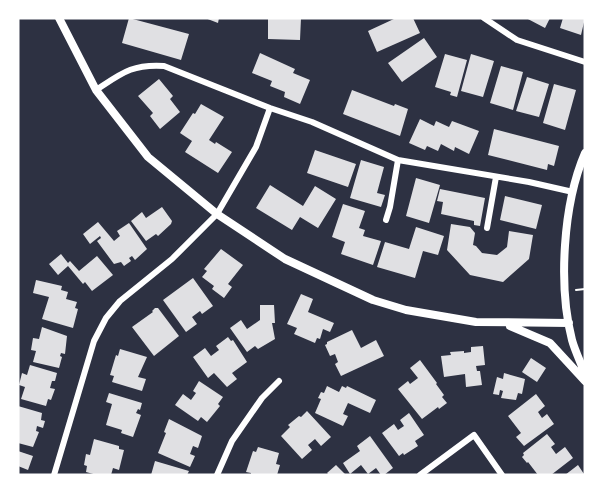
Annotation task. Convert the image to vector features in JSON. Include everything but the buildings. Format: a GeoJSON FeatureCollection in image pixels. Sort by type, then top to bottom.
{"type":"FeatureCollection","features":[{"type":"Feature","properties":{"kind":"street"},"geometry":{"type":"LineString","coordinates":[[59,18],[96,90],[147,157],[217,214],[285,259],[373,300],[406,310],[476,322],[569,323]]}},
{"type":"Feature","properties":{"kind":"street"},"geometry":{"type":"LineString","coordinates":[[484,18],[517,40],[585,62]]}},
{"type":"Feature","properties":{"kind":"street"},"geometry":{"type":"LineString","coordinates":[[96,90],[127,70],[145,65],[164,66],[312,122],[398,160],[573,192]]}},
{"type":"Feature","properties":{"kind":"street"},"geometry":{"type":"LineString","coordinates":[[54,475],[94,341],[106,318],[120,301],[172,259],[217,214],[256,147],[270,108]]}},
{"type":"Feature","properties":{"kind":"street"},"geometry":{"type":"LineString","coordinates":[[585,153],[573,192],[564,270],[572,341],[585,374]]}},
{"type":"Feature","properties":{"kind":"street"},"geometry":{"type":"LineString","coordinates":[[386,220],[398,160]]}},
{"type":"Feature","properties":{"kind":"street"},"geometry":{"type":"LineString","coordinates":[[487,228],[496,177]]}},
{"type":"Feature","properties":{"kind":"street"},"geometry":{"type":"LineString","coordinates":[[506,324],[550,343],[585,381]]}},
{"type":"Feature","properties":{"kind":"street"},"geometry":{"type":"LineString","coordinates":[[217,475],[232,441],[262,398],[279,381]]}},
{"type":"Feature","properties":{"kind":"street"},"geometry":{"type":"LineString","coordinates":[[420,475],[474,435],[502,475]]}}]}
